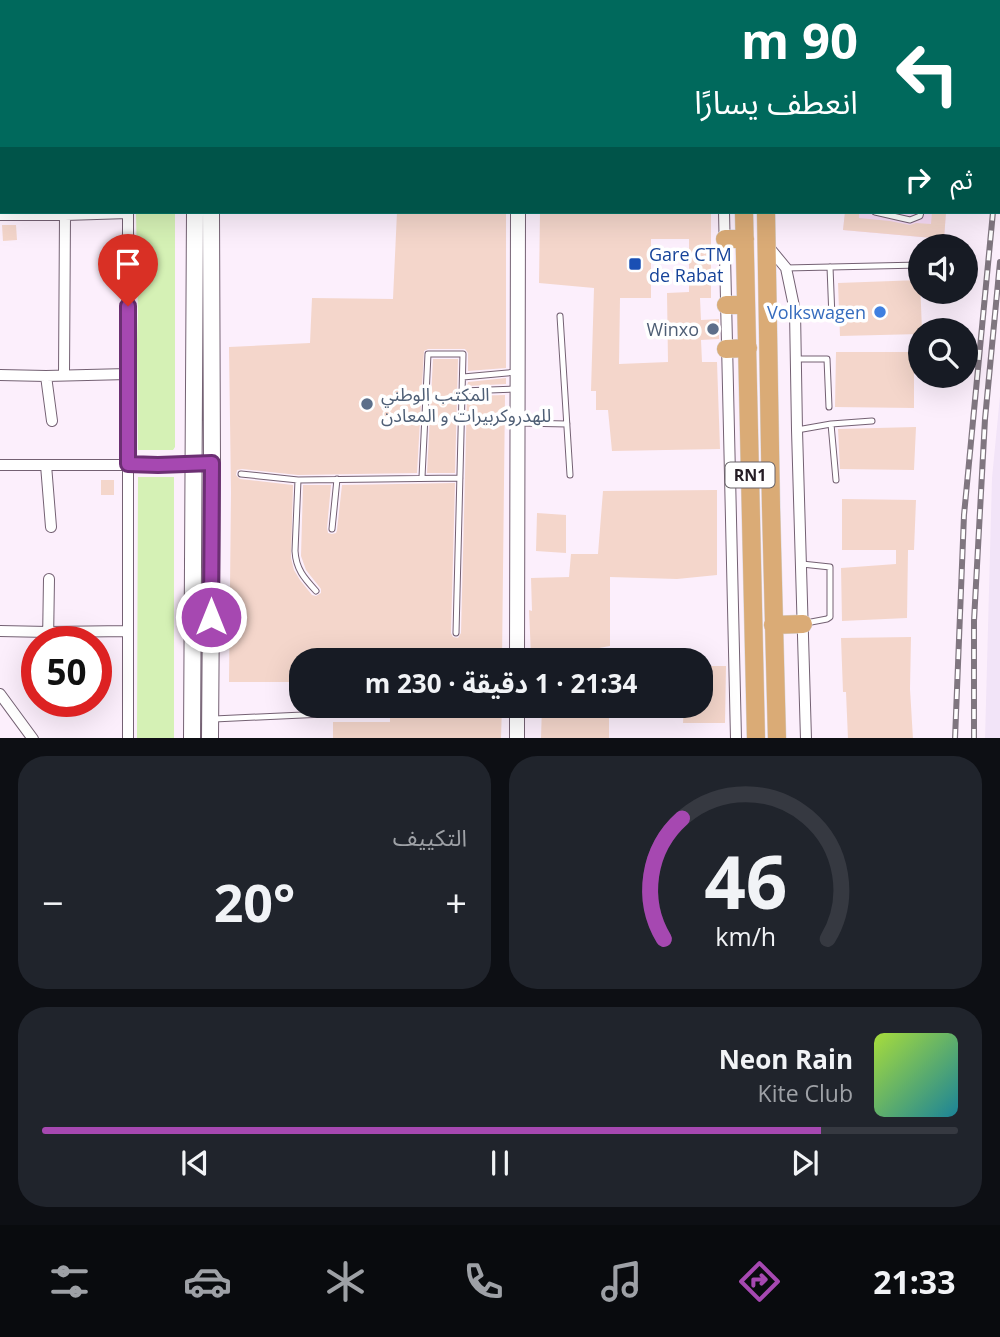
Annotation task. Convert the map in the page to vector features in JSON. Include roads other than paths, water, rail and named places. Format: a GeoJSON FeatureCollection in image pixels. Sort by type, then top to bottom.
{"type":"FeatureCollection","features":[{"type":"Feature","properties":{"kind":"main road"},"geometry":{"type":"LineString","coordinates":[[192,738],[195,214]]}},
{"type":"Feature","properties":{"kind":"main road"},"geometry":{"type":"LineString","coordinates":[[210,738],[211,214]]}},
{"type":"Feature","properties":{"kind":"main road","name":"RN1"},"geometry":{"type":"LineString","coordinates":[[744,214],[756,738]]}},
{"type":"Feature","properties":{"kind":"main road","name":"RN1"},"geometry":{"type":"LineString","coordinates":[[766,214],[777,738]]}},
{"type":"Feature","properties":{"kind":"main road"},"geometry":{"type":"LineString","coordinates":[[725,239],[745,239]]}},
{"type":"Feature","properties":{"kind":"main road"},"geometry":{"type":"LineString","coordinates":[[726,305],[746,305]]}},
{"type":"Feature","properties":{"kind":"main road"},"geometry":{"type":"LineString","coordinates":[[726,349],[748,348]]}},
{"type":"Feature","properties":{"kind":"main road"},"geometry":{"type":"LineString","coordinates":[[774,625],[803,624]]}},
{"type":"Feature","properties":{"kind":"street"},"geometry":{"type":"LineString","coordinates":[[0,215],[86,214]]}},
{"type":"Feature","properties":{"kind":"street"},"geometry":{"type":"LineString","coordinates":[[128,214],[128,738]]}},
{"type":"Feature","properties":{"kind":"street"},"geometry":{"type":"LineString","coordinates":[[517,648],[518,214]]}},
{"type":"Feature","properties":{"kind":"street"},"geometry":{"type":"LineString","coordinates":[[724,214],[736,738]]}},
{"type":"Feature","properties":{"kind":"street"},"geometry":{"type":"LineString","coordinates":[[64,375],[65,215]]}},
{"type":"Feature","properties":{"kind":"street"},"geometry":{"type":"LineString","coordinates":[[767,245],[786,268],[795,311],[806,738]]}},
{"type":"Feature","properties":{"kind":"street"},"geometry":{"type":"LineString","coordinates":[[0,375],[128,374]]}},
{"type":"Feature","properties":{"kind":"street"},"geometry":{"type":"LineString","coordinates":[[46,376],[52,421]]}},
{"type":"Feature","properties":{"kind":"street"},"geometry":{"type":"LineString","coordinates":[[0,465],[212,463]]}},
{"type":"Feature","properties":{"kind":"street"},"geometry":{"type":"LineString","coordinates":[[46,465],[51,527]]}},
{"type":"Feature","properties":{"kind":"street"},"geometry":{"type":"LineString","coordinates":[[48,626],[49,579]]}},
{"type":"Feature","properties":{"kind":"street"},"geometry":{"type":"LineString","coordinates":[[0,631],[21,634]]}},
{"type":"Feature","properties":{"kind":"street"},"geometry":{"type":"LineString","coordinates":[[112,632],[128,631]]}},
{"type":"Feature","properties":{"kind":"street"},"geometry":{"type":"LineString","coordinates":[[1,697],[33,738]]}},
{"type":"Feature","properties":{"kind":"street"},"geometry":{"type":"LineString","coordinates":[[517,718],[517,738]]}},
{"type":"Feature","properties":{"kind":"lane"},"geometry":{"type":"LineString","coordinates":[[884,214],[909,220],[920,214]]}},
{"type":"Feature","properties":{"kind":"lane"},"geometry":{"type":"LineString","coordinates":[[786,268],[908,265]]}},
{"type":"Feature","properties":{"kind":"lane"},"geometry":{"type":"LineString","coordinates":[[830,267],[832,318]]}},
{"type":"Feature","properties":{"kind":"lane"},"geometry":{"type":"LineString","coordinates":[[560,316],[570,475]]}},
{"type":"Feature","properties":{"kind":"lane"},"geometry":{"type":"LineString","coordinates":[[422,477],[428,354],[463,354],[456,633]]}},
{"type":"Feature","properties":{"kind":"lane"},"geometry":{"type":"LineString","coordinates":[[796,359],[827,359],[829,407]]}},
{"type":"Feature","properties":{"kind":"lane"},"geometry":{"type":"LineString","coordinates":[[463,377],[517,372]]}},
{"type":"Feature","properties":{"kind":"lane"},"geometry":{"type":"LineString","coordinates":[[462,391],[517,389]]}},
{"type":"Feature","properties":{"kind":"lane"},"geometry":{"type":"LineString","coordinates":[[797,430],[872,421]]}},
{"type":"Feature","properties":{"kind":"lane"},"geometry":{"type":"LineString","coordinates":[[517,423],[567,424]]}},
{"type":"Feature","properties":{"kind":"lane"},"geometry":{"type":"LineString","coordinates":[[831,424],[836,480]]}},
{"type":"Feature","properties":{"kind":"lane"},"geometry":{"type":"LineString","coordinates":[[241,474],[298,480],[460,478]]}},
{"type":"Feature","properties":{"kind":"lane"},"geometry":{"type":"LineString","coordinates":[[331,529],[337,479]]}},
{"type":"Feature","properties":{"kind":"lane"},"geometry":{"type":"LineString","coordinates":[[298,480],[296,562],[300,575],[316,591]]}},
{"type":"Feature","properties":{"kind":"lane"},"geometry":{"type":"LineString","coordinates":[[802,564],[830,567],[830,617],[803,624]]}},
{"type":"Feature","properties":{"kind":"lane"},"geometry":{"type":"LineString","coordinates":[[211,719],[289,716]]}},
{"type":"Feature","properties":{"kind":"railway"},"geometry":{"type":"LineString","coordinates":[[955,738],[964,515],[993,214]]}},
{"type":"Feature","properties":{"kind":"railway"},"geometry":{"type":"LineString","coordinates":[[974,738],[974,621],[985,419],[1000,262]]}},
{"type":"Feature","properties":{"kind":"place","name":"Gare CTM de Rabat"},"geometry":{"type":"Point","coordinates":[635,264]}},
{"type":"Feature","properties":{"kind":"place","name":"Volkswagen"},"geometry":{"type":"Point","coordinates":[880,312]}},
{"type":"Feature","properties":{"kind":"place","name":"Winxo"},"geometry":{"type":"Point","coordinates":[713,329]}},
{"type":"Feature","properties":{"kind":"place","name":"المكتب الوطني للهدروكربيرات و المعادن"},"geometry":{"type":"Point","coordinates":[367,404]}}]}
